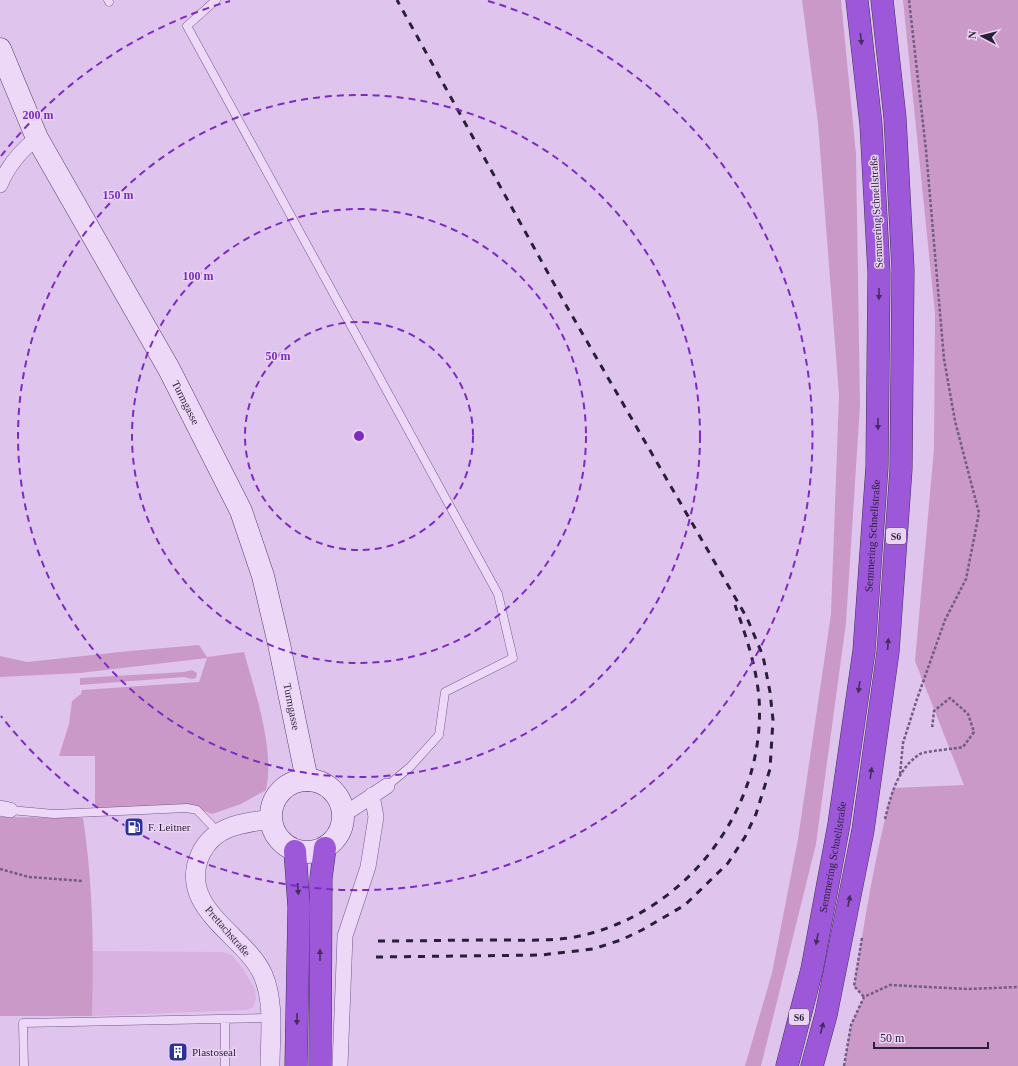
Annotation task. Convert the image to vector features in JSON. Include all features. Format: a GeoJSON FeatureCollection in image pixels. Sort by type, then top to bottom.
{"type":"FeatureCollection","features":[{"type":"Feature","properties":{"kind":"highway","name":"Semmering Schnellstraße"},"geometry":{"type":"LineString","coordinates":[[787,1066],[812,969],[839,824],[864,651],[877,467],[879,273],[871,125],[857,0]]}},
{"type":"Feature","properties":{"kind":"highway","name":"S6"},"geometry":{"type":"LineString","coordinates":[[812,1066],[826,1016],[863,830],[888,652],[900,477],[903,269],[895,118],[882,0]]}},
{"type":"Feature","properties":{"kind":"highway"},"geometry":{"type":"LineString","coordinates":[[320,1066],[321,878],[325,848]]}},
{"type":"Feature","properties":{"kind":"highway"},"geometry":{"type":"LineString","coordinates":[[295,850],[299,907],[296,1066]]}},
{"type":"Feature","properties":{"kind":"main road","name":"Turmgasse"},"geometry":{"type":"LineString","coordinates":[[0,49],[37,138],[169,369],[241,511],[263,576],[280,644],[307,780]]}},
{"type":"Feature","properties":{"kind":"main road"},"geometry":{"type":"LineString","coordinates":[[307,780],[320,783],[332,790],[340,800],[343,815],[341,828],[334,840],[325,848],[310,852],[295,850],[283,844],[274,831],[271,819],[273,804],[282,791],[294,783],[307,780]]}},
{"type":"Feature","properties":{"kind":"street"},"geometry":{"type":"LineString","coordinates":[[0,185],[9,166],[21,151],[37,138]]}},
{"type":"Feature","properties":{"kind":"street"},"geometry":{"type":"LineString","coordinates":[[343,815],[387,786]]}},
{"type":"Feature","properties":{"kind":"street"},"geometry":{"type":"LineString","coordinates":[[340,1066],[345,936],[368,867],[376,817],[372,795]]}},
{"type":"Feature","properties":{"kind":"street","name":"Prettachstraße"},"geometry":{"type":"LineString","coordinates":[[270,1066],[270,999],[263,974],[249,955],[213,918],[198,890],[196,877],[199,858],[210,839],[239,823],[271,819]]}},
{"type":"Feature","properties":{"kind":"lane"},"geometry":{"type":"LineString","coordinates":[[216,0],[187,26],[498,594],[513,658],[445,692],[439,735],[410,767],[387,786]]}},
{"type":"Feature","properties":{"kind":"lane"},"geometry":{"type":"LineString","coordinates":[[5,809],[54,814],[187,808],[197,810],[219,833]]}},
{"type":"Feature","properties":{"kind":"lane"},"geometry":{"type":"LineString","coordinates":[[24,1066],[23,1023],[270,1018]]}},
{"type":"Feature","properties":{"kind":"lane"},"geometry":{"type":"LineString","coordinates":[[224,1019],[225,1066]]}},
{"type":"Feature","properties":{"kind":"path"},"geometry":{"type":"LineString","coordinates":[[900,774],[903,743],[917,699],[945,620],[966,580],[979,513],[955,421],[944,359],[926,150],[909,0]]}},
{"type":"Feature","properties":{"kind":"path"},"geometry":{"type":"LineString","coordinates":[[883,824],[893,788],[900,774],[920,754],[963,747],[974,732],[968,714],[950,698],[934,711],[932,729]]}},
{"type":"Feature","properties":{"kind":"path"},"geometry":{"type":"LineString","coordinates":[[0,869],[28,877],[84,881]]}},
{"type":"Feature","properties":{"kind":"path"},"geometry":{"type":"LineString","coordinates":[[863,932],[854,986],[864,997]]}},
{"type":"Feature","properties":{"kind":"path"},"geometry":{"type":"LineString","coordinates":[[844,1066],[851,1025],[864,997],[890,985],[968,989],[1018,987]]}},
{"type":"Feature","properties":{"kind":"shaded area"},"geometry":{"type":"Polygon","coordinates":[[[802,0],[841,0],[856,154],[860,405],[846,623],[816,844],[761,1066],[745,1066],[772,973],[798,839],[831,614],[839,395],[818,123],[802,0]]]}},
{"type":"Feature","properties":{"kind":"shaded area"},"geometry":{"type":"Polygon","coordinates":[[[903,0],[1018,0],[1018,1066],[844,1066],[851,1025],[864,997],[854,986],[866,911],[893,788],[964,785],[915,661],[934,449],[935,313],[903,0]]]}},
{"type":"Feature","properties":{"kind":"shaded area"},"geometry":{"type":"Polygon","coordinates":[[[199,645],[207,657],[244,652],[258,702],[266,739],[268,757],[266,790],[241,804],[212,814],[188,804],[95,810],[95,756],[59,756],[69,724],[72,701],[81,694],[82,690],[199,682],[207,658],[80,673],[0,677],[0,656],[27,662],[199,645]]]}},
{"type":"Feature","properties":{"kind":"shaded area"},"geometry":{"type":"Polygon","coordinates":[[[192,670],[197,673],[196,678],[192,679],[184,677],[80,685],[80,678],[184,672],[192,670]]]}},
{"type":"Feature","properties":{"kind":"shaded area"},"geometry":{"type":"Polygon","coordinates":[[[0,817],[83,818],[91,892],[93,966],[92,1016],[0,1016],[0,817]]]}},
{"type":"Feature","properties":{"kind":"shaded area"},"geometry":{"type":"Polygon","coordinates":[[[93,951],[223,952],[232,955],[243,969],[255,989],[256,999],[253,1007],[247,1010],[92,1016],[93,951]]]}},
{"type":"Feature","properties":{"kind":"railway"},"geometry":{"type":"LineString","coordinates":[[376,957],[541,955],[593,949],[621,940],[642,930],[685,905],[728,863],[745,837],[756,814],[770,769],[773,720],[770,692],[763,656],[747,618],[563,300],[397,0]]}},
{"type":"Feature","properties":{"kind":"railway"},"geometry":{"type":"LineString","coordinates":[[378,941],[551,940],[569,938],[610,927],[647,909],[680,884],[709,854],[732,819],[748,781],[758,740],[759,698],[756,674],[735,605]]}},
{"type":"Feature","properties":{"kind":"place","name":"F. Leitner"},"geometry":{"type":"Point","coordinates":[134,827]}},
{"type":"Feature","properties":{"kind":"place","name":"Plastoseal"},"geometry":{"type":"Point","coordinates":[178,1052]}}]}
